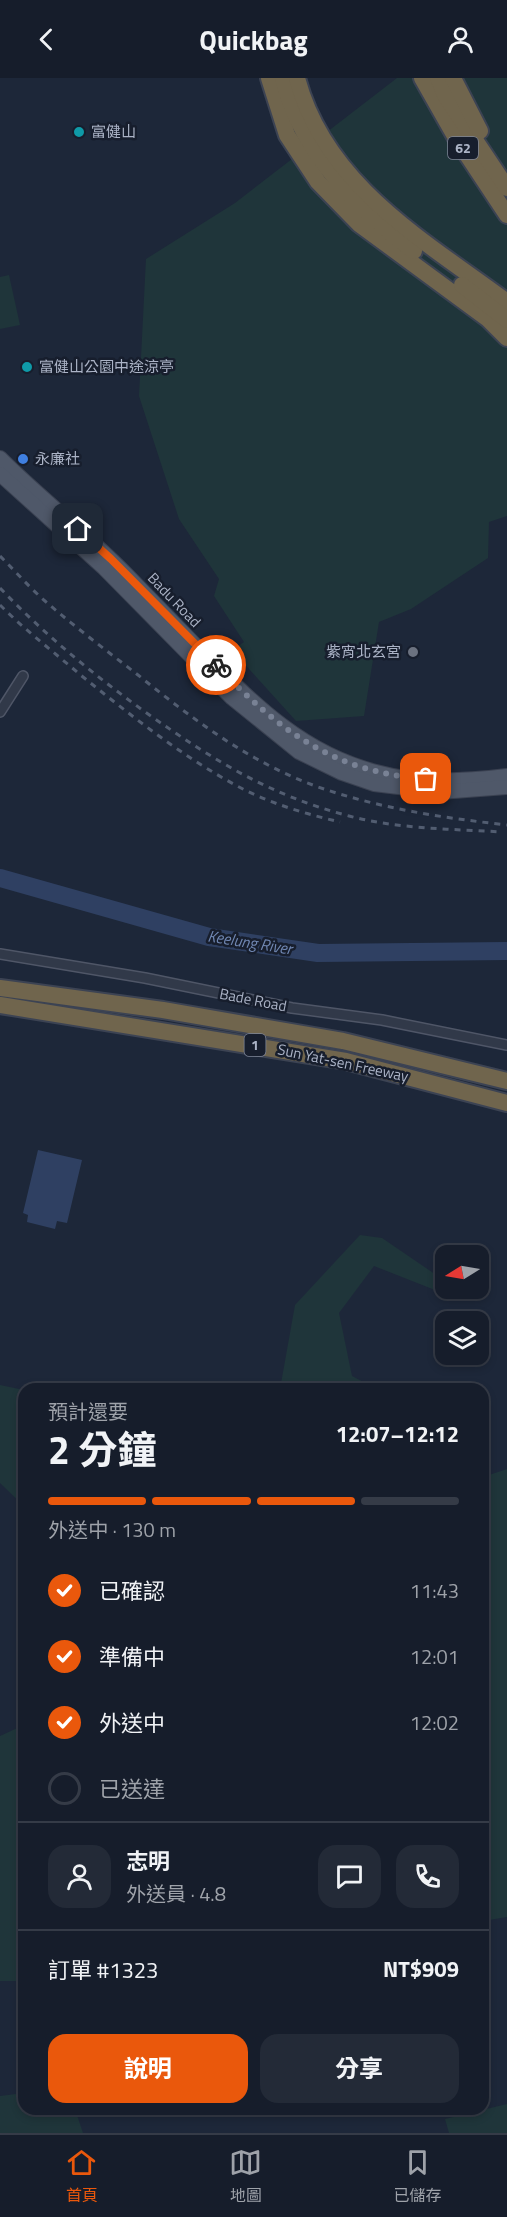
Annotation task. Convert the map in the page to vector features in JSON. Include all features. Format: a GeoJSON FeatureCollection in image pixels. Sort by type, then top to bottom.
{"type":"FeatureCollection","features":[{"type":"Feature","properties":{"kind":"highway"},"geometry":{"type":"LineString","coordinates":[[269,78],[287,135],[318,182],[360,224],[488,319],[507,338]]}},
{"type":"Feature","properties":{"kind":"highway"},"geometry":{"type":"LineString","coordinates":[[283,78],[299,122],[322,161],[350,196],[399,240],[507,320]]}},
{"type":"Feature","properties":{"kind":"highway"},"geometry":{"type":"LineString","coordinates":[[297,78],[301,95],[336,159],[369,196],[426,246],[507,302]]}},
{"type":"Feature","properties":{"kind":"highway","name":"62"},"geometry":{"type":"LineString","coordinates":[[422,78],[456,138],[507,215]]}},
{"type":"Feature","properties":{"kind":"highway","name":"62"},"geometry":{"type":"LineString","coordinates":[[438,78],[445,95],[507,187]]}},
{"type":"Feature","properties":{"kind":"highway"},"geometry":{"type":"LineString","coordinates":[[453,78],[507,187]]}},
{"type":"Feature","properties":{"kind":"highway","name":"Sun Yat-sen Freeway"},"geometry":{"type":"LineString","coordinates":[[0,988],[164,1011],[343,1041],[507,1081]]}},
{"type":"Feature","properties":{"kind":"highway","name":"Sun Yat-sen Freeway"},"geometry":{"type":"LineString","coordinates":[[0,1005],[346,1061],[507,1103]]}},
{"type":"Feature","properties":{"kind":"main road","name":"Badu Road"},"geometry":{"type":"LineString","coordinates":[[0,458],[111,559],[239,689],[278,725],[305,742],[346,762],[386,774],[440,780],[507,776]]}},
{"type":"Feature","properties":{"kind":"main road","name":"Badu Road"},"geometry":{"type":"LineString","coordinates":[[0,474],[103,567],[231,698],[299,752],[342,773],[374,784],[440,792],[507,787]]}},
{"type":"Feature","properties":{"kind":"street"},"geometry":{"type":"LineString","coordinates":[[0,712],[23,676]]}},
{"type":"Feature","properties":{"kind":"street","name":"Bade Road"},"geometry":{"type":"LineString","coordinates":[[0,954],[145,978],[292,1008],[382,1020],[507,1045]]}},
{"type":"Feature","properties":{"kind":"green space"},"geometry":{"type":"Polygon","coordinates":[[[397,78],[507,78],[507,516],[489,522],[488,558],[411,609],[379,622],[364,716],[296,721],[232,650],[244,642],[214,596],[219,579],[179,519],[139,396],[146,259],[235,203],[397,78]]]}},
{"type":"Feature","properties":{"kind":"green space"},"geometry":{"type":"Polygon","coordinates":[[[9,275],[20,325],[0,329],[0,277],[9,275]]]}},
{"type":"Feature","properties":{"kind":"green space"},"geometry":{"type":"Polygon","coordinates":[[[360,1235],[382,1238],[435,1274],[435,1290],[374,1266],[339,1313],[352,1376],[365,1383],[281,1383],[295,1305],[360,1235]]]}},
{"type":"Feature","properties":{"kind":"green space"},"geometry":{"type":"Polygon","coordinates":[[[0,1385],[18,1389],[18,1500],[0,1483],[0,1385]]]}},
{"type":"Feature","properties":{"kind":"green space"},"geometry":{"type":"Polygon","coordinates":[[[507,1469],[507,1917],[489,1920],[489,1475],[507,1469]]]}},
{"type":"Feature","properties":{"kind":"green space"},"geometry":{"type":"Polygon","coordinates":[[[18,1728],[18,1981],[0,1981],[0,1736],[18,1728]]]}},
{"type":"Feature","properties":{"kind":"green space"},"geometry":{"type":"Polygon","coordinates":[[[18,2094],[18,2115],[77,2115],[83,2133],[0,2133],[0,2096],[18,2094]]]}},
{"type":"Feature","properties":{"kind":"green space"},"geometry":{"type":"Polygon","coordinates":[[[507,2104],[507,2133],[449,2133],[445,2119],[462,2115],[489,2115],[489,2108],[507,2104]]]}},
{"type":"Feature","properties":{"kind":"water"},"geometry":{"type":"Polygon","coordinates":[[[38,1150],[82,1160],[67,1223],[57,1221],[55,1229],[27,1222],[28,1215],[23,1213],[38,1150]]]}},
{"type":"Feature","properties":{"kind":"waterway","name":"Keelung River"},"geometry":{"type":"LineString","coordinates":[[0,878],[209,937],[318,953],[507,951]]}},
{"type":"Feature","properties":{"kind":"railway"},"geometry":{"type":"LineString","coordinates":[[0,556],[45,601],[79,630],[203,725],[273,768],[324,789],[369,802],[437,816],[507,825]]}},
{"type":"Feature","properties":{"kind":"railway"},"geometry":{"type":"LineString","coordinates":[[0,588],[53,639],[128,700],[196,747],[268,787],[320,808],[386,824],[502,832]]}},
{"type":"Feature","properties":{"kind":"railway"},"geometry":{"type":"LineString","coordinates":[[0,605],[30,633],[102,692],[199,764],[265,799],[340,822]]}},
{"type":"Feature","properties":{"kind":"way so far"},"geometry":{"type":"LineString","coordinates":[[216,665],[278,725],[305,742],[346,762],[377,773],[426,779]]}},
{"type":"Feature","properties":{"kind":"place","name":"富健山"},"geometry":{"type":"Point","coordinates":[79,132]}},
{"type":"Feature","properties":{"kind":"place","name":"富健山公園中途涼亭"},"geometry":{"type":"Point","coordinates":[27,367]}},
{"type":"Feature","properties":{"kind":"place","name":"永廉社"},"geometry":{"type":"Point","coordinates":[23,459]}},
{"type":"Feature","properties":{"kind":"place","name":"紫宵北玄宮"},"geometry":{"type":"Point","coordinates":[413,652]}},
{"type":"Feature","properties":{"kind":"route"},"geometry":{"type":"LineString","coordinates":[[78,529],[216,665]]}}]}
